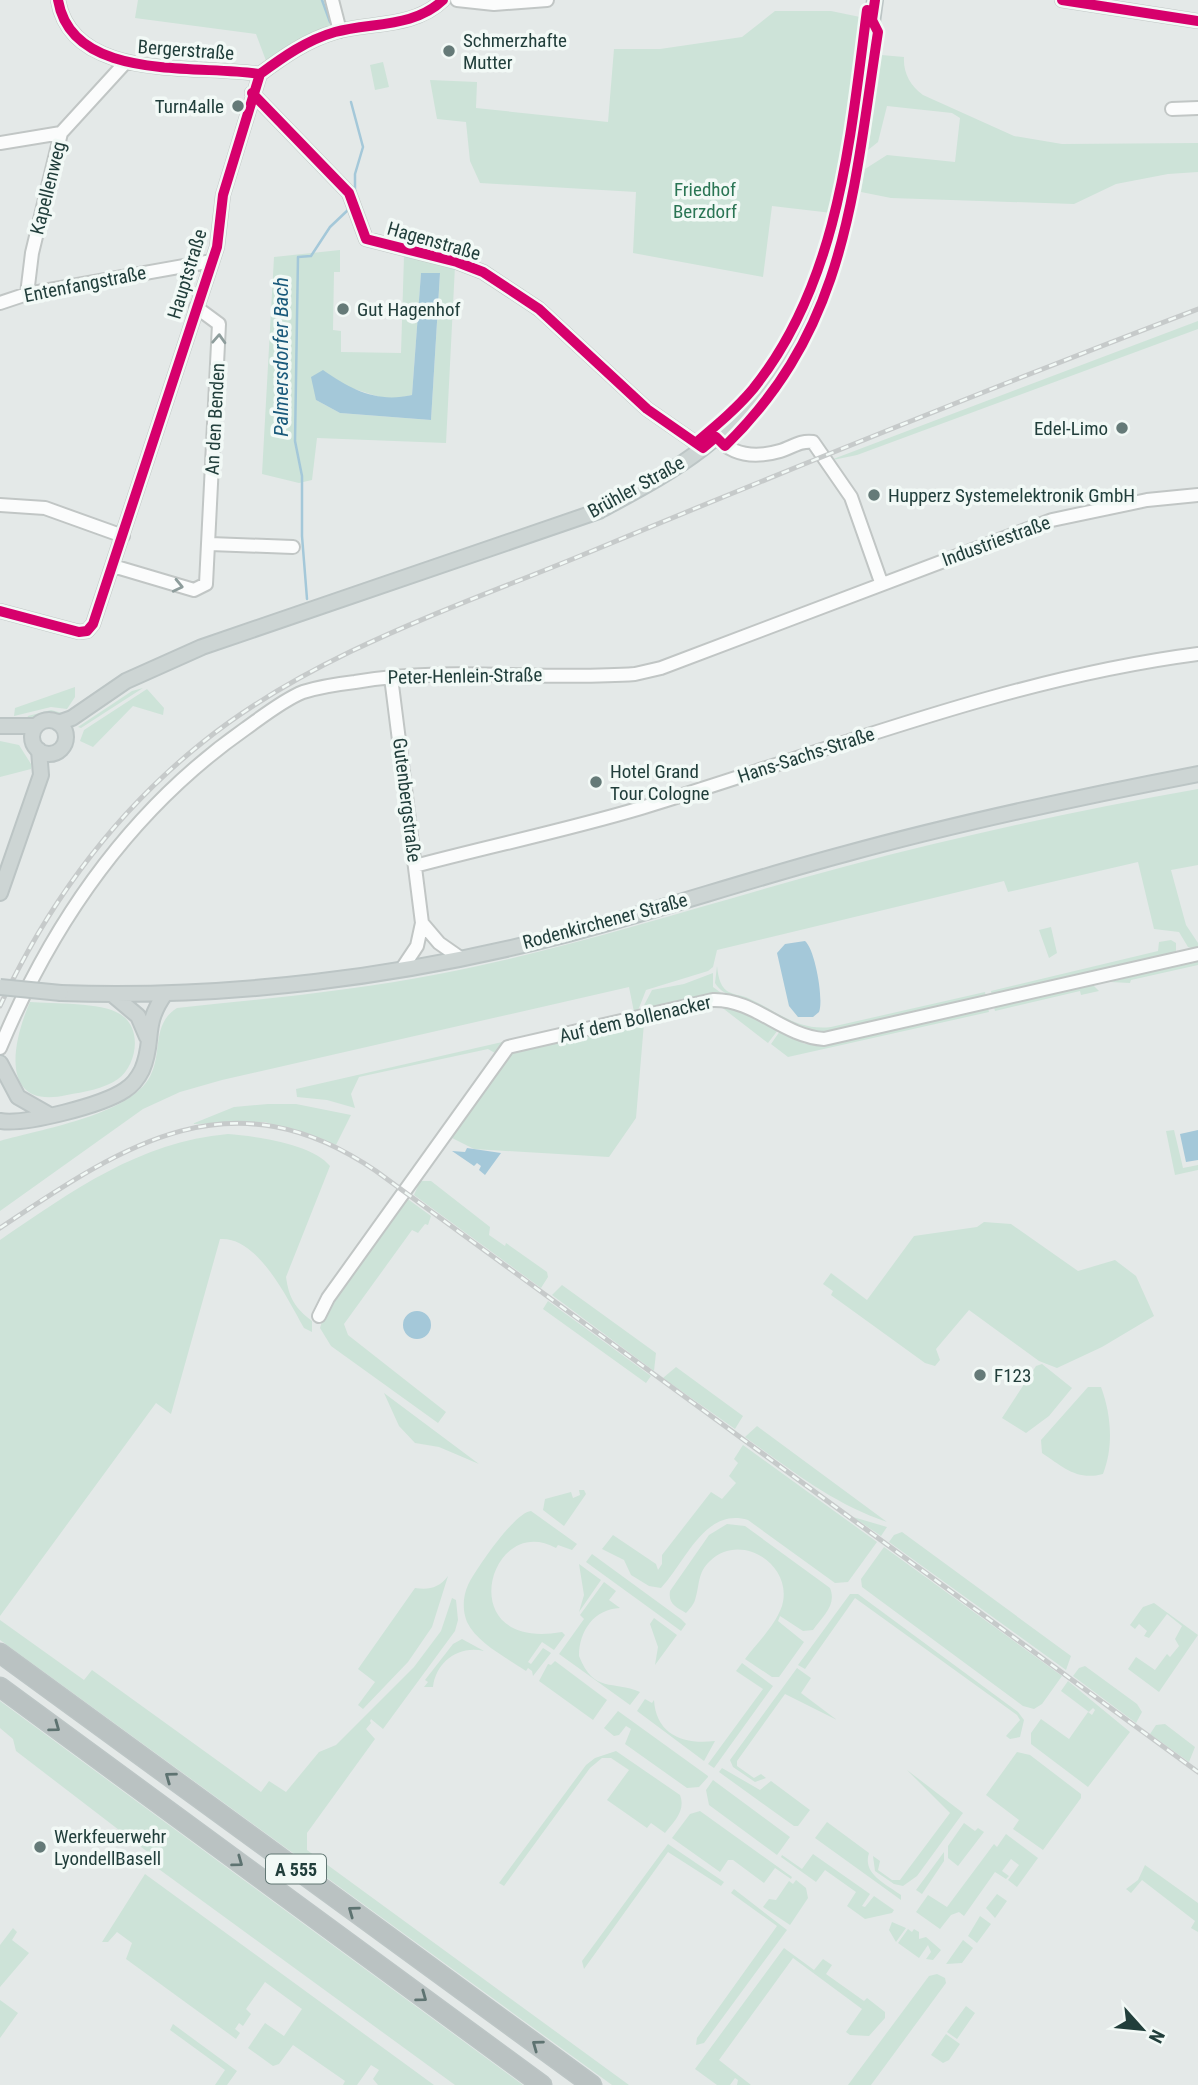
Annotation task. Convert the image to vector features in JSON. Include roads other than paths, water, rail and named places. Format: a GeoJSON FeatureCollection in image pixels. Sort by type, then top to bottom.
{"type":"FeatureCollection","features":[{"type":"Feature","properties":{"kind":"highway","name":"A 555"},"geometry":{"type":"LineString","coordinates":[[0,1653],[592,2085]]}},
{"type":"Feature","properties":{"kind":"highway","name":"A 555"},"geometry":{"type":"LineString","coordinates":[[0,1687],[542,2085]]}},
{"type":"Feature","properties":{"kind":"main road","name":"Brühler Straße"},"geometry":{"type":"LineString","coordinates":[[62,728],[131,689],[142,676],[212,643],[598,511],[656,480],[703,449],[750,404],[785,357],[810,311],[826,269],[844,206],[875,0]]}},
{"type":"Feature","properties":{"kind":"main road"},"geometry":{"type":"LineString","coordinates":[[0,893],[41,775],[36,738],[43,721],[62,728],[65,743],[57,752],[44,793],[20,837]]}},
{"type":"Feature","properties":{"kind":"main road"},"geometry":{"type":"LineString","coordinates":[[0,726],[36,738],[48,754],[57,752]]}},
{"type":"Feature","properties":{"kind":"main road"},"geometry":{"type":"LineString","coordinates":[[0,732],[36,738]]}},
{"type":"Feature","properties":{"kind":"main road","name":"Rodenkirchener Straße"},"geometry":{"type":"LineString","coordinates":[[0,987],[61,993],[165,994],[300,983],[403,967],[562,936],[831,857],[977,820],[1198,774]]}},
{"type":"Feature","properties":{"kind":"main road"},"geometry":{"type":"LineString","coordinates":[[0,1121],[49,1114],[108,1099],[124,1091],[141,1072],[147,1055],[147,1037],[152,1013],[165,994]]}},
{"type":"Feature","properties":{"kind":"main road"},"geometry":{"type":"LineString","coordinates":[[113,995],[138,1016],[147,1037]]}},
{"type":"Feature","properties":{"kind":"main road"},"geometry":{"type":"LineString","coordinates":[[0,1063],[18,1097],[49,1114]]}},
{"type":"Feature","properties":{"kind":"main road"},"geometry":{"type":"LineString","coordinates":[[0,1111],[26,1119]]}},
{"type":"Feature","properties":{"kind":"street","name":"Bergerstraße"},"geometry":{"type":"LineString","coordinates":[[58,0],[62,19],[81,42],[125,63],[260,74]]}},
{"type":"Feature","properties":{"kind":"street"},"geometry":{"type":"LineString","coordinates":[[332,0],[341,31]]}},
{"type":"Feature","properties":{"kind":"street"},"geometry":{"type":"LineString","coordinates":[[260,74],[312,40],[341,31],[410,19],[443,0]]}},
{"type":"Feature","properties":{"kind":"street"},"geometry":{"type":"LineString","coordinates":[[457,0],[484,4],[547,0]]}},
{"type":"Feature","properties":{"kind":"street"},"geometry":{"type":"LineString","coordinates":[[1062,0],[1108,4],[1198,21]]}},
{"type":"Feature","properties":{"kind":"street","name":"Kapellenweg"},"geometry":{"type":"LineString","coordinates":[[27,294],[32,253],[61,133],[125,63]]}},
{"type":"Feature","properties":{"kind":"street","name":"Hauptstraße"},"geometry":{"type":"LineString","coordinates":[[0,611],[79,632],[87,631],[99,609],[212,261],[219,234],[223,195],[260,74]]}},
{"type":"Feature","properties":{"kind":"street","name":"Hagenstraße"},"geometry":{"type":"LineString","coordinates":[[252,93],[349,193],[366,239],[457,262],[483,272],[540,309],[648,409],[703,449]]}},
{"type":"Feature","properties":{"kind":"street"},"geometry":{"type":"LineString","coordinates":[[1172,109],[1198,108]]}},
{"type":"Feature","properties":{"kind":"street"},"geometry":{"type":"LineString","coordinates":[[0,143],[61,133]]}},
{"type":"Feature","properties":{"kind":"street","name":"Entenfangstraße"},"geometry":{"type":"LineString","coordinates":[[0,303],[27,294],[212,261]]}},
{"type":"Feature","properties":{"kind":"street","name":"An den Benden"},"geometry":{"type":"LineString","coordinates":[[113,566],[167,584],[200,589],[207,579],[219,324],[197,307]]}},
{"type":"Feature","properties":{"kind":"street"},"geometry":{"type":"LineString","coordinates":[[716,437],[737,452],[757,456],[802,442],[813,442],[851,497],[881,582]]}},
{"type":"Feature","properties":{"kind":"street","name":"Industriestraße"},"geometry":{"type":"LineString","coordinates":[[800,614],[1068,515],[1147,500],[1198,495]]}},
{"type":"Feature","properties":{"kind":"street"},"geometry":{"type":"LineString","coordinates":[[0,505],[45,508],[123,536]]}},
{"type":"Feature","properties":{"kind":"street"},"geometry":{"type":"LineString","coordinates":[[210,544],[293,547]]}},
{"type":"Feature","properties":{"kind":"street","name":"Peter-Henlein-Straße"},"geometry":{"type":"LineString","coordinates":[[0,1048],[43,956],[104,861],[151,808],[212,752],[302,693],[391,677],[441,673],[635,674],[661,668],[800,614]]}},
{"type":"Feature","properties":{"kind":"street","name":"Hans-Sachs-Straße"},"geometry":{"type":"LineString","coordinates":[[415,866],[639,808],[1020,688],[1134,662],[1198,654]]}},
{"type":"Feature","properties":{"kind":"street","name":"Gutenbergstraße"},"geometry":{"type":"LineString","coordinates":[[391,677],[422,923]]}},
{"type":"Feature","properties":{"kind":"street"},"geometry":{"type":"LineString","coordinates":[[422,923],[439,943],[459,957]]}},
{"type":"Feature","properties":{"kind":"street"},"geometry":{"type":"LineString","coordinates":[[403,967],[417,946],[422,923]]}},
{"type":"Feature","properties":{"kind":"street","name":"Auf dem Bollenacker"},"geometry":{"type":"LineString","coordinates":[[319,1316],[328,1298],[508,1047],[720,1000],[742,1003],[795,1035],[824,1039],[1198,954]]}},
{"type":"Feature","properties":{"kind":"water"},"geometry":{"type":"Polygon","coordinates":[[[421,273],[440,273],[431,420],[340,413],[316,400],[311,377],[323,370],[365,393],[387,397],[412,395],[421,273]]]}},
{"type":"Feature","properties":{"kind":"water"},"geometry":{"type":"Polygon","coordinates":[[[805,941],[812,954],[819,986],[819,1012],[813,1017],[798,1017],[789,1006],[777,953],[785,944],[805,941]]]}},
{"type":"Feature","properties":{"kind":"water"},"geometry":{"type":"Polygon","coordinates":[[[1198,1130],[1198,1160],[1186,1162],[1180,1134],[1198,1130]]]}},
{"type":"Feature","properties":{"kind":"water"},"geometry":{"type":"Polygon","coordinates":[[[467,1148],[501,1153],[485,1175],[479,1170],[481,1166],[477,1163],[474,1166],[452,1151],[465,1152],[467,1148]]]}},
{"type":"Feature","properties":{"kind":"water"},"geometry":{"type":"Polygon","coordinates":[[[417,1311],[427,1315],[431,1325],[427,1335],[417,1339],[407,1335],[403,1325],[407,1315],[417,1311]]]}},
{"type":"Feature","properties":{"kind":"waterway","name":"Palmersdorfer Bach"},"geometry":{"type":"LineString","coordinates":[[322,0],[330,22]]}},
{"type":"Feature","properties":{"kind":"waterway","name":"Palmersdorfer Bach"},"geometry":{"type":"LineString","coordinates":[[351,102],[363,147],[355,174],[355,197]]}},
{"type":"Feature","properties":{"kind":"waterway","name":"Palmersdorfer Bach"},"geometry":{"type":"LineString","coordinates":[[307,599],[302,536],[302,476],[295,441],[298,257],[311,256],[330,227],[349,209]]}},
{"type":"Feature","properties":{"kind":"railway"},"geometry":{"type":"LineString","coordinates":[[0,1006],[39,931],[86,862],[112,830],[140,799],[203,742],[290,683],[337,658],[433,615],[888,430],[1198,309]]}},
{"type":"Feature","properties":{"kind":"railway"},"geometry":{"type":"LineString","coordinates":[[0,1228],[91,1170],[135,1147],[180,1131],[226,1124],[274,1126],[323,1142],[376,1171],[1198,1772]]}},
{"type":"Feature","properties":{"kind":"place","name":"Schmerzhafte Mutter"},"geometry":{"type":"Point","coordinates":[449,51]}},
{"type":"Feature","properties":{"kind":"place","name":"Turn4alle"},"geometry":{"type":"Point","coordinates":[238,106]}},
{"type":"Feature","properties":{"kind":"place","name":"Gut Hagenhof"},"geometry":{"type":"Point","coordinates":[343,309]}},
{"type":"Feature","properties":{"kind":"place","name":"Edel-Limo"},"geometry":{"type":"Point","coordinates":[1122,428]}},
{"type":"Feature","properties":{"kind":"place","name":"Hupperz Systemelektronik GmbH"},"geometry":{"type":"Point","coordinates":[874,495]}},
{"type":"Feature","properties":{"kind":"place","name":"Hotel Grand Tour Cologne"},"geometry":{"type":"Point","coordinates":[596,782]}},
{"type":"Feature","properties":{"kind":"place","name":"F123"},"geometry":{"type":"Point","coordinates":[980,1375]}},
{"type":"Feature","properties":{"kind":"place","name":"Werkfeuerwehr LyondellBasell"},"geometry":{"type":"Point","coordinates":[40,1847]}},
{"type":"Feature","properties":{"kind":"park label","name":"Friedhof Berzdorf"},"geometry":{"type":"Point","coordinates":[705,200]}}]}
